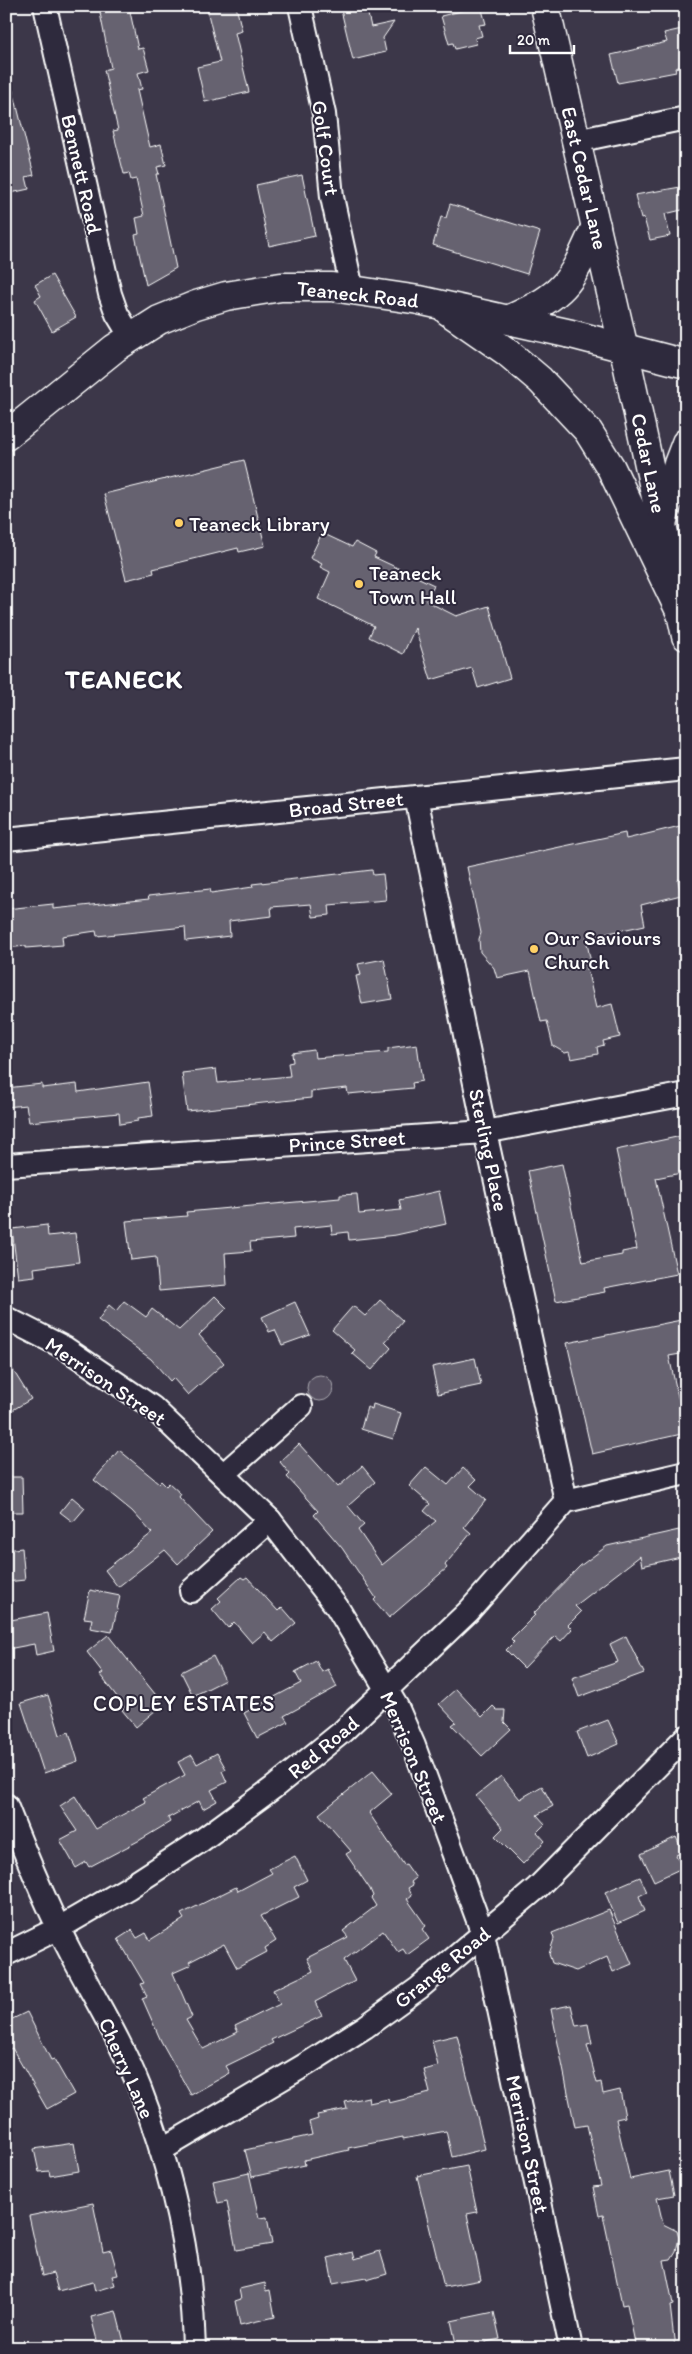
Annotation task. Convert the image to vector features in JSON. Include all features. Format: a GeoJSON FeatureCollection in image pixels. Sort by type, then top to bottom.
{"type":"FeatureCollection","features":[{"type":"Feature","properties":{"kind":"main road","name":"East Cedar Lane"},"geometry":{"type":"LineString","coordinates":[[545,6],[624,349]]}},
{"type":"Feature","properties":{"kind":"main road"},"geometry":{"type":"LineString","coordinates":[[510,319],[543,304],[564,288],[574,274],[596,226]]}},
{"type":"Feature","properties":{"kind":"main road","name":"Teaneck Road"},"geometry":{"type":"LineString","coordinates":[[6,436],[130,337],[159,320],[183,310],[241,293],[297,286],[352,289],[439,304],[510,319],[686,364]]}},
{"type":"Feature","properties":{"kind":"main road"},"geometry":{"type":"LineString","coordinates":[[439,304],[507,352],[540,380],[588,430],[611,468],[683,624]]}},
{"type":"Feature","properties":{"kind":"main road","name":"Cedar Lane"},"geometry":{"type":"LineString","coordinates":[[624,349],[683,624]]}},
{"type":"Feature","properties":{"kind":"main road"},"geometry":{"type":"LineString","coordinates":[[662,524],[678,464],[686,443]]}},
{"type":"Feature","properties":{"kind":"street","name":"Bennett Road"},"geometry":{"type":"LineString","coordinates":[[45,6],[110,294],[117,314],[130,337]]}},
{"type":"Feature","properties":{"kind":"street","name":"Golf Court"},"geometry":{"type":"LineString","coordinates":[[300,6],[324,114],[332,197],[352,289]]}},
{"type":"Feature","properties":{"kind":"street"},"geometry":{"type":"LineString","coordinates":[[576,141],[686,118]]}},
{"type":"Feature","properties":{"kind":"street","name":"Broad Street"},"geometry":{"type":"LineString","coordinates":[[6,839],[686,769]]}},
{"type":"Feature","properties":{"kind":"street","name":"Sterling Place"},"geometry":{"type":"LineString","coordinates":[[416,797],[485,1132],[566,1501]]}},
{"type":"Feature","properties":{"kind":"street","name":"Prince Street"},"geometry":{"type":"LineString","coordinates":[[6,1165],[485,1132],[686,1094]]}},
{"type":"Feature","properties":{"kind":"street","name":"Merrison Street"},"geometry":{"type":"LineString","coordinates":[[6,1318],[65,1348],[152,1407],[224,1474],[270,1520],[337,1607],[397,1707],[414,1746],[483,1934],[571,2348]]}},
{"type":"Feature","properties":{"kind":"street"},"geometry":{"type":"LineString","coordinates":[[224,1474],[301,1406]]}},
{"type":"Feature","properties":{"kind":"street"},"geometry":{"type":"LineString","coordinates":[[566,1501],[686,1473]]}},
{"type":"Feature","properties":{"kind":"street","name":"Red Road"},"geometry":{"type":"LineString","coordinates":[[6,1954],[59,1928],[128,1888],[202,1840],[281,1782],[342,1732],[470,1611],[566,1501]]}},
{"type":"Feature","properties":{"kind":"street"},"geometry":{"type":"LineString","coordinates":[[191,1591],[270,1520]]}},
{"type":"Feature","properties":{"kind":"street","name":"Grange Road"},"geometry":{"type":"LineString","coordinates":[[161,2150],[310,2062],[365,2027],[419,1988],[536,1888],[686,1737]]}},
{"type":"Feature","properties":{"kind":"street","name":"Cherry Lane"},"geometry":{"type":"LineString","coordinates":[[6,1804],[26,1856],[59,1928],[112,2028],[140,2089],[161,2150],[176,2204],[186,2256],[193,2310],[194,2348]]}},
{"type":"Feature","properties":{"kind":"shaded area"},"geometry":{"type":"Polygon","coordinates":[[[686,443],[686,636],[662,524],[686,443]]]}},
{"type":"Feature","properties":{"kind":"shaded area"},"geometry":{"type":"Polygon","coordinates":[[[320,1375],[329,1379],[333,1388],[329,1397],[320,1401],[311,1397],[307,1388],[311,1379],[320,1375]]]}},
{"type":"Feature","properties":{"kind":"building"},"geometry":{"type":"Polygon","coordinates":[[[206,6],[236,6],[242,31],[235,33],[249,92],[205,102],[197,67],[220,62],[206,6]]]}},
{"type":"Feature","properties":{"kind":"building"},"geometry":{"type":"Polygon","coordinates":[[[340,6],[366,6],[371,27],[394,22],[383,38],[386,52],[353,60],[340,6]]]}},
{"type":"Feature","properties":{"kind":"building"},"geometry":{"type":"Polygon","coordinates":[[[481,6],[486,24],[479,25],[482,36],[475,38],[476,44],[455,49],[453,43],[449,44],[441,16],[481,6]]]}},
{"type":"Feature","properties":{"kind":"building"},"geometry":{"type":"Polygon","coordinates":[[[129,7],[138,49],[143,48],[149,70],[138,73],[142,89],[137,90],[150,147],[161,144],[166,165],[157,167],[159,174],[156,174],[176,268],[146,285],[135,235],[139,234],[136,218],[144,216],[136,179],[131,180],[129,173],[124,174],[113,131],[118,130],[104,70],[111,68],[100,13],[129,7]]]}},
{"type":"Feature","properties":{"kind":"building"},"geometry":{"type":"Polygon","coordinates":[[[682,29],[686,46],[686,65],[675,68],[676,72],[618,83],[611,55],[667,42],[664,33],[682,29]]]}},
{"type":"Feature","properties":{"kind":"building"},"geometry":{"type":"Polygon","coordinates":[[[13,90],[34,175],[26,177],[29,189],[6,194],[6,91],[13,90]]]}},
{"type":"Feature","properties":{"kind":"building"},"geometry":{"type":"Polygon","coordinates":[[[302,175],[315,236],[269,246],[256,185],[302,175]]]}},
{"type":"Feature","properties":{"kind":"building"},"geometry":{"type":"Polygon","coordinates":[[[686,186],[686,209],[665,214],[670,236],[650,240],[644,218],[641,219],[635,195],[686,186]]]}},
{"type":"Feature","properties":{"kind":"building"},"geometry":{"type":"Polygon","coordinates":[[[450,204],[540,232],[527,274],[433,245],[441,217],[446,218],[450,204]]]}},
{"type":"Feature","properties":{"kind":"building"},"geometry":{"type":"Polygon","coordinates":[[[52,275],[76,317],[52,331],[35,300],[41,296],[35,285],[52,275]]]}},
{"type":"Feature","properties":{"kind":"building"},"geometry":{"type":"Polygon","coordinates":[[[244,460],[265,546],[239,552],[238,548],[153,569],[154,573],[126,580],[104,494],[244,460]]]}},
{"type":"Feature","properties":{"kind":"building"},"geometry":{"type":"Polygon","coordinates":[[[322,533],[352,547],[355,542],[376,553],[374,557],[434,585],[426,601],[456,616],[489,606],[510,678],[478,688],[472,668],[431,680],[415,628],[403,654],[369,637],[374,626],[318,599],[330,572],[320,567],[322,564],[310,558],[322,533]]]}},
{"type":"Feature","properties":{"kind":"building","name":"Our Saviours Church"},"geometry":{"type":"Polygon","coordinates":[[[680,826],[686,850],[686,878],[678,880],[681,895],[641,905],[645,925],[586,938],[591,963],[586,964],[596,1008],[612,1004],[620,1037],[603,1041],[604,1045],[597,1047],[598,1054],[571,1059],[569,1052],[565,1053],[553,1046],[547,1021],[541,1022],[530,971],[497,978],[494,968],[480,952],[479,939],[481,933],[467,867],[625,833],[626,839],[680,826]]]}},
{"type":"Feature","properties":{"kind":"building"},"geometry":{"type":"Polygon","coordinates":[[[372,870],[373,875],[383,874],[386,900],[329,905],[330,915],[313,917],[311,904],[271,907],[272,916],[229,921],[230,936],[186,941],[185,927],[97,936],[96,931],[62,936],[63,945],[6,948],[6,909],[53,904],[53,909],[149,899],[148,896],[210,889],[211,893],[253,887],[252,884],[372,870]]]}},
{"type":"Feature","properties":{"kind":"building"},"geometry":{"type":"Polygon","coordinates":[[[384,959],[392,999],[362,1004],[356,976],[361,975],[358,964],[384,959]]]}},
{"type":"Feature","properties":{"kind":"building"},"geometry":{"type":"Polygon","coordinates":[[[417,1044],[422,1081],[412,1083],[413,1088],[348,1094],[347,1088],[311,1092],[311,1098],[187,1111],[182,1073],[216,1069],[218,1083],[290,1076],[288,1063],[293,1062],[292,1053],[314,1050],[315,1058],[388,1052],[388,1048],[417,1044]]]}},
{"type":"Feature","properties":{"kind":"building"},"geometry":{"type":"Polygon","coordinates":[[[148,1082],[153,1116],[138,1118],[138,1121],[120,1124],[119,1113],[29,1122],[26,1105],[6,1107],[6,1088],[42,1084],[42,1088],[77,1084],[78,1092],[148,1082]]]}},
{"type":"Feature","properties":{"kind":"building"},"geometry":{"type":"Polygon","coordinates":[[[686,1135],[686,1172],[656,1178],[677,1274],[604,1288],[605,1292],[556,1301],[528,1171],[562,1164],[583,1262],[622,1255],[622,1252],[637,1249],[616,1150],[686,1135]]]}},
{"type":"Feature","properties":{"kind":"building"},"geometry":{"type":"Polygon","coordinates":[[[439,1191],[446,1224],[396,1235],[349,1240],[348,1232],[332,1234],[331,1225],[293,1229],[294,1238],[250,1242],[251,1251],[225,1253],[227,1285],[159,1291],[156,1257],[131,1260],[126,1221],[187,1216],[186,1212],[340,1198],[340,1195],[357,1194],[359,1214],[401,1210],[399,1200],[439,1191]]]}},
{"type":"Feature","properties":{"kind":"building"},"geometry":{"type":"Polygon","coordinates":[[[47,1225],[48,1236],[75,1233],[79,1262],[34,1268],[35,1276],[18,1278],[12,1229],[47,1225]]]}},
{"type":"Feature","properties":{"kind":"building"},"geometry":{"type":"Polygon","coordinates":[[[215,1296],[227,1308],[199,1335],[224,1363],[188,1395],[173,1378],[170,1381],[151,1359],[98,1320],[109,1305],[116,1311],[124,1301],[146,1317],[152,1309],[179,1330],[215,1296]]]}},
{"type":"Feature","properties":{"kind":"building"},"geometry":{"type":"Polygon","coordinates":[[[380,1300],[403,1321],[385,1342],[391,1348],[372,1370],[352,1353],[355,1350],[332,1330],[353,1306],[365,1316],[380,1300]]]}},
{"type":"Feature","properties":{"kind":"building"},"geometry":{"type":"Polygon","coordinates":[[[295,1302],[310,1335],[282,1345],[275,1330],[269,1332],[262,1317],[295,1302]]]}},
{"type":"Feature","properties":{"kind":"building"},"geometry":{"type":"Polygon","coordinates":[[[686,1319],[686,1353],[669,1356],[686,1433],[592,1454],[567,1343],[686,1319]]]}},
{"type":"Feature","properties":{"kind":"building"},"geometry":{"type":"Polygon","coordinates":[[[475,1358],[481,1385],[438,1394],[432,1367],[475,1358]]]}},
{"type":"Feature","properties":{"kind":"building"},"geometry":{"type":"Polygon","coordinates":[[[6,1359],[31,1399],[6,1414],[6,1359]]]}},
{"type":"Feature","properties":{"kind":"building"},"geometry":{"type":"Polygon","coordinates":[[[373,1404],[401,1413],[393,1439],[361,1429],[367,1407],[372,1409],[373,1404]]]}},
{"type":"Feature","properties":{"kind":"building"},"geometry":{"type":"Polygon","coordinates":[[[299,1444],[338,1487],[362,1466],[375,1482],[348,1506],[364,1525],[358,1530],[382,1565],[436,1521],[424,1511],[430,1504],[409,1486],[426,1467],[448,1485],[463,1468],[476,1480],[470,1486],[486,1500],[464,1527],[471,1533],[445,1565],[447,1568],[389,1618],[374,1600],[376,1598],[342,1548],[314,1515],[318,1511],[287,1477],[290,1474],[280,1462],[299,1444]]]}},
{"type":"Feature","properties":{"kind":"building"},"geometry":{"type":"Polygon","coordinates":[[[119,1450],[159,1483],[161,1481],[166,1486],[169,1483],[181,1494],[179,1497],[212,1532],[178,1564],[165,1550],[118,1587],[105,1570],[152,1533],[132,1511],[94,1480],[119,1450]]]}},
{"type":"Feature","properties":{"kind":"building"},"geometry":{"type":"Polygon","coordinates":[[[6,1477],[22,1477],[23,1512],[6,1512],[6,1477]]]}},
{"type":"Feature","properties":{"kind":"building"},"geometry":{"type":"Polygon","coordinates":[[[72,1497],[85,1508],[73,1522],[60,1512],[72,1497]]]}},
{"type":"Feature","properties":{"kind":"building"},"geometry":{"type":"Polygon","coordinates":[[[679,1530],[685,1556],[642,1566],[640,1556],[575,1606],[581,1612],[568,1625],[572,1629],[561,1641],[555,1636],[524,1668],[506,1650],[514,1642],[511,1639],[535,1615],[533,1614],[580,1566],[607,1546],[679,1530]]]}},
{"type":"Feature","properties":{"kind":"building"},"geometry":{"type":"Polygon","coordinates":[[[22,1548],[25,1580],[6,1582],[6,1550],[22,1548]]]}},
{"type":"Feature","properties":{"kind":"building"},"geometry":{"type":"Polygon","coordinates":[[[241,1577],[244,1579],[247,1577],[278,1611],[282,1607],[296,1623],[273,1642],[265,1632],[252,1643],[234,1622],[228,1628],[212,1609],[221,1601],[218,1598],[241,1577]]]}},
{"type":"Feature","properties":{"kind":"building"},"geometry":{"type":"Polygon","coordinates":[[[90,1590],[120,1596],[112,1632],[90,1628],[92,1619],[84,1618],[90,1590]]]}},
{"type":"Feature","properties":{"kind":"building"},"geometry":{"type":"Polygon","coordinates":[[[47,1613],[54,1651],[36,1655],[34,1644],[8,1649],[6,1621],[47,1613]]]}},
{"type":"Feature","properties":{"kind":"building"},"geometry":{"type":"Polygon","coordinates":[[[108,1635],[163,1704],[136,1727],[122,1710],[125,1707],[100,1675],[103,1673],[87,1652],[108,1635]]]}},
{"type":"Feature","properties":{"kind":"building"},"geometry":{"type":"Polygon","coordinates":[[[626,1636],[644,1673],[579,1697],[572,1678],[618,1662],[610,1644],[626,1636]]]}},
{"type":"Feature","properties":{"kind":"building"},"geometry":{"type":"Polygon","coordinates":[[[213,1656],[225,1680],[193,1696],[181,1672],[213,1656]]]}},
{"type":"Feature","properties":{"kind":"building"},"geometry":{"type":"Polygon","coordinates":[[[316,1661],[322,1672],[328,1669],[337,1687],[284,1716],[288,1722],[257,1738],[244,1713],[301,1683],[295,1672],[316,1661]]]}},
{"type":"Feature","properties":{"kind":"building"},"geometry":{"type":"Polygon","coordinates":[[[456,1689],[482,1717],[493,1706],[497,1710],[505,1710],[504,1722],[511,1729],[482,1756],[452,1725],[456,1722],[439,1704],[456,1689]]]}},
{"type":"Feature","properties":{"kind":"building"},"geometry":{"type":"Polygon","coordinates":[[[48,1695],[60,1735],[69,1732],[78,1761],[44,1773],[21,1703],[48,1695]]]}},
{"type":"Feature","properties":{"kind":"building"},"geometry":{"type":"Polygon","coordinates":[[[608,1720],[619,1744],[587,1758],[577,1732],[608,1720]]]}},
{"type":"Feature","properties":{"kind":"building"},"geometry":{"type":"Polygon","coordinates":[[[217,1753],[226,1769],[222,1771],[227,1782],[211,1790],[217,1801],[203,1809],[199,1801],[168,1818],[170,1822],[140,1840],[89,1867],[86,1862],[76,1868],[60,1840],[77,1831],[60,1806],[75,1796],[96,1829],[146,1802],[143,1798],[185,1775],[178,1762],[192,1755],[197,1764],[217,1753]]]}},
{"type":"Feature","properties":{"kind":"building"},"geometry":{"type":"Polygon","coordinates":[[[373,1771],[392,1794],[369,1813],[404,1865],[406,1864],[416,1878],[411,1882],[413,1885],[408,1888],[412,1895],[407,1899],[426,1926],[422,1929],[429,1939],[407,1955],[403,1949],[398,1952],[383,1931],[344,1960],[355,1981],[315,2002],[322,2016],[271,2040],[273,2043],[226,2066],[230,2073],[191,2095],[161,2041],[142,1998],[147,1996],[141,1984],[144,1983],[118,1939],[132,1930],[137,1938],[146,1933],[150,1940],[184,1919],[181,1914],[236,1887],[238,1891],[272,1873],[269,1869],[295,1856],[307,1880],[294,1887],[299,1897],[261,1916],[276,1941],[265,1948],[267,1952],[237,1968],[224,1944],[189,1962],[191,1965],[173,1973],[192,2017],[186,2020],[203,2049],[238,2032],[235,2026],[280,2004],[273,1990],[313,1971],[307,1958],[348,1937],[343,1931],[376,1906],[371,1898],[373,1896],[370,1889],[346,1854],[351,1851],[319,1814],[373,1771]]]}},
{"type":"Feature","properties":{"kind":"building"},"geometry":{"type":"Polygon","coordinates":[[[501,1776],[520,1799],[542,1786],[553,1806],[537,1815],[545,1824],[537,1832],[545,1841],[523,1864],[495,1836],[503,1828],[476,1796],[501,1776]]]}},
{"type":"Feature","properties":{"kind":"building"},"geometry":{"type":"Polygon","coordinates":[[[676,1837],[683,1852],[676,1855],[682,1868],[654,1881],[641,1854],[676,1837]]]}},
{"type":"Feature","properties":{"kind":"building"},"geometry":{"type":"Polygon","coordinates":[[[640,1877],[647,1892],[639,1896],[645,1911],[618,1923],[605,1892],[640,1877]]]}},
{"type":"Feature","properties":{"kind":"building"},"geometry":{"type":"Polygon","coordinates":[[[609,1910],[632,1964],[613,1972],[607,1957],[576,1971],[552,1963],[549,1954],[554,1939],[552,1933],[609,1910]]]}},
{"type":"Feature","properties":{"kind":"building"},"geometry":{"type":"Polygon","coordinates":[[[571,2005],[576,2026],[588,2024],[592,2044],[587,2045],[597,2083],[601,2082],[603,2094],[620,2090],[625,2117],[616,2119],[630,2179],[669,2171],[674,2195],[657,2198],[663,2224],[677,2231],[679,2238],[676,2251],[671,2259],[664,2260],[673,2304],[670,2305],[675,2348],[636,2348],[627,2304],[622,2305],[603,2215],[599,2216],[593,2187],[601,2186],[587,2125],[575,2127],[551,2009],[571,2005]]]}},
{"type":"Feature","properties":{"kind":"building"},"geometry":{"type":"Polygon","coordinates":[[[27,2012],[51,2060],[54,2059],[74,2094],[47,2109],[12,2048],[6,2051],[6,2022],[27,2012]]]}},
{"type":"Feature","properties":{"kind":"building"},"geometry":{"type":"Polygon","coordinates":[[[457,2035],[485,2149],[452,2157],[446,2131],[348,2148],[349,2150],[304,2160],[305,2165],[252,2177],[245,2150],[312,2135],[309,2122],[318,2119],[317,2115],[347,2109],[345,2102],[368,2097],[369,2103],[388,2099],[389,2103],[430,2093],[424,2070],[438,2066],[432,2041],[457,2035]]]}},
{"type":"Feature","properties":{"kind":"building"},"geometry":{"type":"Polygon","coordinates":[[[74,2143],[79,2171],[50,2176],[49,2171],[39,2172],[34,2149],[74,2143]]]}},
{"type":"Feature","properties":{"kind":"building"},"geometry":{"type":"Polygon","coordinates":[[[467,2166],[477,2212],[467,2214],[481,2280],[444,2287],[417,2176],[467,2166]]]}},
{"type":"Feature","properties":{"kind":"building"},"geometry":{"type":"Polygon","coordinates":[[[249,2173],[259,2218],[267,2217],[272,2244],[236,2250],[227,2201],[218,2203],[213,2181],[249,2173]]]}},
{"type":"Feature","properties":{"kind":"building"},"geometry":{"type":"Polygon","coordinates":[[[93,2203],[103,2252],[111,2250],[118,2275],[112,2276],[115,2285],[95,2291],[93,2282],[58,2291],[53,2273],[42,2276],[29,2216],[93,2203]]]}},
{"type":"Feature","properties":{"kind":"building"},"geometry":{"type":"Polygon","coordinates":[[[380,2251],[387,2274],[367,2280],[366,2278],[333,2284],[328,2258],[353,2252],[355,2259],[380,2251]]]}},
{"type":"Feature","properties":{"kind":"building"},"geometry":{"type":"Polygon","coordinates":[[[265,2283],[266,2291],[270,2290],[275,2317],[240,2325],[235,2301],[241,2299],[239,2289],[265,2283]]]}},
{"type":"Feature","properties":{"kind":"building"},"geometry":{"type":"Polygon","coordinates":[[[116,2311],[125,2346],[99,2348],[91,2317],[116,2311]]]}},
{"type":"Feature","properties":{"kind":"building"},"geometry":{"type":"Polygon","coordinates":[[[494,2312],[500,2339],[486,2342],[487,2348],[457,2348],[451,2321],[494,2312]]]}},
{"type":"Feature","properties":{"kind":"place","name":"Teaneck Library"},"geometry":{"type":"Point","coordinates":[179,523]}},
{"type":"Feature","properties":{"kind":"place","name":"Teaneck Town Hall"},"geometry":{"type":"Point","coordinates":[359,584]}},
{"type":"Feature","properties":{"kind":"place","name":"Our Saviours Church"},"geometry":{"type":"Point","coordinates":[534,949]}},
{"type":"Feature","properties":{"kind":"district","name":"TEANECK"},"geometry":{"type":"Point","coordinates":[124,679]}},
{"type":"Feature","properties":{"kind":"district","name":"COPLEY ESTATES"},"geometry":{"type":"Point","coordinates":[184,1703]}}]}
